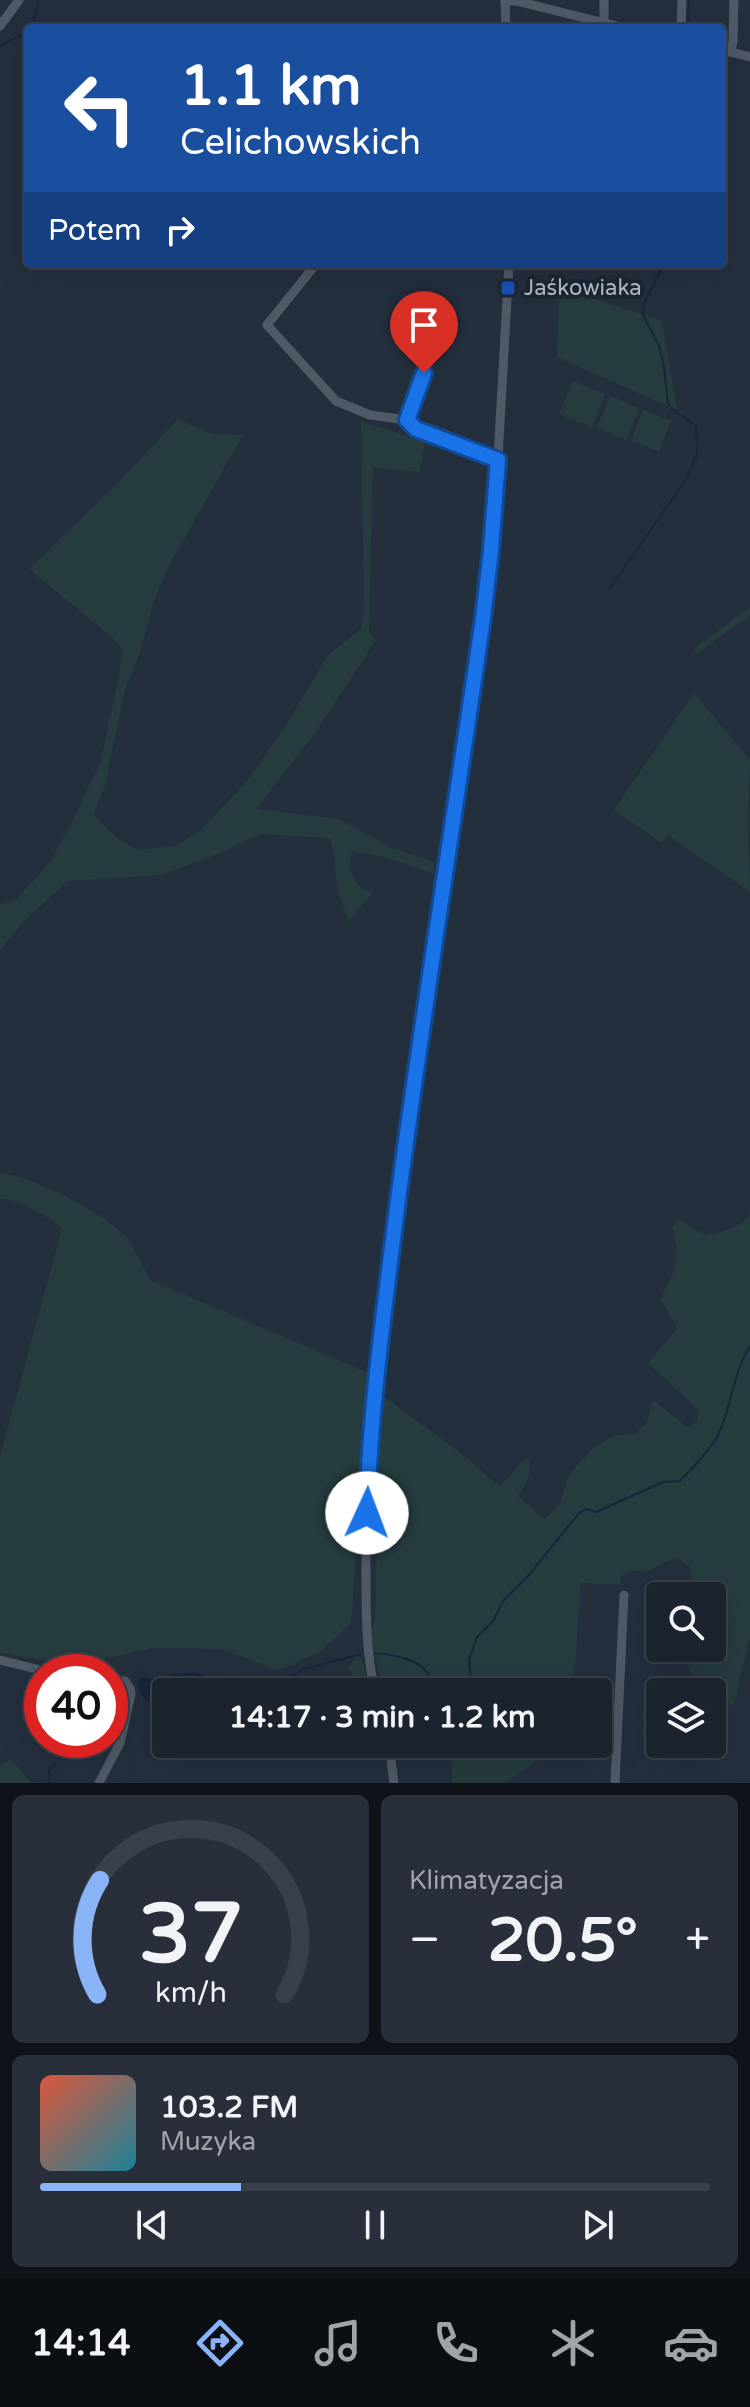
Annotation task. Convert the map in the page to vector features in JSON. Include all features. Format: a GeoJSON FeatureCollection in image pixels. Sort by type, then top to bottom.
{"type":"FeatureCollection","features":[{"type":"Feature","properties":{"kind":"street"},"geometry":{"type":"LineString","coordinates":[[0,26],[19,0]]}},
{"type":"Feature","properties":{"kind":"street"},"geometry":{"type":"LineString","coordinates":[[604,0],[604,24]]}},
{"type":"Feature","properties":{"kind":"street"},"geometry":{"type":"LineString","coordinates":[[681,24],[682,0]]}},
{"type":"Feature","properties":{"kind":"street"},"geometry":{"type":"LineString","coordinates":[[734,0],[734,32],[726,51],[750,57]]}},
{"type":"Feature","properties":{"kind":"street"},"geometry":{"type":"LineString","coordinates":[[503,24],[505,1],[516,1],[597,24]]}},
{"type":"Feature","properties":{"kind":"street"},"geometry":{"type":"LineString","coordinates":[[313,268],[267,325],[336,401],[370,415],[407,420],[416,429],[498,460]]}},
{"type":"Feature","properties":{"kind":"street"},"geometry":{"type":"LineString","coordinates":[[372,1678],[366,1633],[368,1466],[374,1396],[405,1148],[483,618],[498,460],[509,268]]}},
{"type":"Feature","properties":{"kind":"street"},"geometry":{"type":"LineString","coordinates":[[407,420],[433,355],[439,330]]}},
{"type":"Feature","properties":{"kind":"street"},"geometry":{"type":"LineString","coordinates":[[615,1783],[624,1595]]}},
{"type":"Feature","properties":{"kind":"street"},"geometry":{"type":"LineString","coordinates":[[0,1660],[24,1666]]}},
{"type":"Feature","properties":{"kind":"street"},"geometry":{"type":"LineString","coordinates":[[128,1684],[131,1694],[128,1707]]}},
{"type":"Feature","properties":{"kind":"street"},"geometry":{"type":"LineString","coordinates":[[99,1783],[112,1758]]}},
{"type":"Feature","properties":{"kind":"street"},"geometry":{"type":"LineString","coordinates":[[391,1758],[394,1783]]}},
{"type":"Feature","properties":{"kind":"green space"},"geometry":{"type":"Polygon","coordinates":[[[559,287],[662,321],[677,410],[557,357],[559,287]]]}},
{"type":"Feature","properties":{"kind":"green space"},"geometry":{"type":"Polygon","coordinates":[[[573,381],[605,394],[592,427],[559,414],[573,381]]]}},
{"type":"Feature","properties":{"kind":"green space"},"geometry":{"type":"Polygon","coordinates":[[[610,396],[639,408],[626,440],[597,427],[610,396]]]}},
{"type":"Feature","properties":{"kind":"green space"},"geometry":{"type":"Polygon","coordinates":[[[643,410],[671,421],[659,452],[631,440],[643,410]]]}},
{"type":"Feature","properties":{"kind":"green space"},"geometry":{"type":"Polygon","coordinates":[[[178,419],[212,434],[243,435],[171,562],[155,598],[139,656],[125,690],[104,789],[93,815],[117,838],[137,850],[175,846],[201,830],[248,780],[285,727],[329,654],[361,629],[364,612],[361,421],[425,442],[420,472],[373,467],[369,632],[376,640],[315,733],[256,809],[339,819],[389,847],[434,862],[435,874],[385,857],[352,851],[349,869],[359,886],[372,893],[349,921],[337,889],[330,838],[260,834],[161,875],[68,881],[25,920],[0,950],[0,905],[16,900],[52,860],[101,760],[122,650],[113,638],[29,569],[118,483],[178,419]]]}},
{"type":"Feature","properties":{"kind":"green space"},"geometry":{"type":"Polygon","coordinates":[[[750,607],[750,616],[697,653],[694,649],[750,607]]]}},
{"type":"Feature","properties":{"kind":"green space"},"geometry":{"type":"Polygon","coordinates":[[[694,693],[750,760],[750,892],[668,835],[662,843],[614,810],[694,693]]]}},
{"type":"Feature","properties":{"kind":"green space"},"geometry":{"type":"Polygon","coordinates":[[[0,1173],[22,1177],[67,1197],[102,1217],[128,1238],[150,1280],[369,1373],[351,1623],[320,1652],[278,1671],[223,1649],[152,1648],[126,1654],[24,1654],[24,1657],[0,1653],[0,1457],[62,1228],[25,1205],[0,1199],[0,1173]]]}},
{"type":"Feature","properties":{"kind":"green space"},"geometry":{"type":"Polygon","coordinates":[[[750,1214],[750,1636],[734,1705],[726,1703],[726,1678],[694,1678],[686,1662],[726,1662],[726,1582],[691,1582],[690,1567],[676,1557],[648,1571],[630,1571],[621,1576],[621,1585],[581,1583],[574,1678],[380,1678],[370,1633],[375,1620],[382,1395],[499,1486],[525,1459],[529,1459],[528,1479],[518,1496],[544,1519],[558,1507],[570,1474],[591,1450],[613,1436],[634,1434],[647,1423],[653,1400],[687,1427],[697,1422],[699,1410],[648,1363],[676,1330],[660,1299],[670,1281],[677,1257],[672,1228],[678,1219],[705,1235],[724,1231],[750,1214]]]}},
{"type":"Feature","properties":{"kind":"green space"},"geometry":{"type":"Polygon","coordinates":[[[356,1656],[361,1657],[367,1678],[354,1678],[348,1667],[356,1656]]]}},
{"type":"Feature","properties":{"kind":"green space"},"geometry":{"type":"Polygon","coordinates":[[[451,1758],[541,1758],[505,1783],[452,1783],[451,1758]]]}},
{"type":"Feature","properties":{"kind":"green space"},"geometry":{"type":"Polygon","coordinates":[[[11,1759],[31,1783],[0,1783],[0,1765],[11,1759]]]}},
{"type":"Feature","properties":{"kind":"water"},"geometry":{"type":"Polygon","coordinates":[[[193,1672],[212,1678],[163,1678],[193,1672]]]}},
{"type":"Feature","properties":{"kind":"water"},"geometry":{"type":"Polygon","coordinates":[[[232,1675],[248,1678],[212,1678],[232,1675]]]}},
{"type":"Feature","properties":{"kind":"water"},"geometry":{"type":"Polygon","coordinates":[[[140,1677],[152,1678],[152,1703],[144,1700],[138,1685],[140,1677]]]}},
{"type":"Feature","properties":{"kind":"waterway"},"geometry":{"type":"LineString","coordinates":[[33,24],[39,0]]}},
{"type":"Feature","properties":{"kind":"waterway"},"geometry":{"type":"LineString","coordinates":[[688,24],[689,0]]}},
{"type":"Feature","properties":{"kind":"waterway"},"geometry":{"type":"LineString","coordinates":[[0,46],[24,33]]}},
{"type":"Feature","properties":{"kind":"waterway"},"geometry":{"type":"LineString","coordinates":[[610,588],[687,478],[697,454],[696,426],[668,404],[659,346],[643,315],[644,303],[662,268]]}},
{"type":"Feature","properties":{"kind":"waterway"},"geometry":{"type":"LineString","coordinates":[[471,1678],[469,1660],[477,1637],[493,1621],[504,1600],[529,1575],[579,1513],[586,1509],[596,1512],[663,1482],[680,1481],[700,1460],[722,1427],[740,1366],[750,1347]]}},
{"type":"Feature","properties":{"kind":"waterway"},"geometry":{"type":"LineString","coordinates":[[374,1653],[404,1658],[418,1664],[430,1678]]}},
{"type":"Feature","properties":{"kind":"waterway"},"geometry":{"type":"LineString","coordinates":[[289,1678],[301,1670],[361,1654]]}},
{"type":"Feature","properties":{"kind":"waterway"},"geometry":{"type":"LineString","coordinates":[[49,1783],[49,1770],[56,1764]]}},
{"type":"Feature","properties":{"kind":"place","name":"Jaśkowiaka"},"geometry":{"type":"Point","coordinates":[508,288]}},
{"type":"Feature","properties":{"kind":"route"},"geometry":{"type":"LineString","coordinates":[[367,1513],[376,1373],[483,618],[498,460],[416,429],[407,420],[424,373]]}}]}
